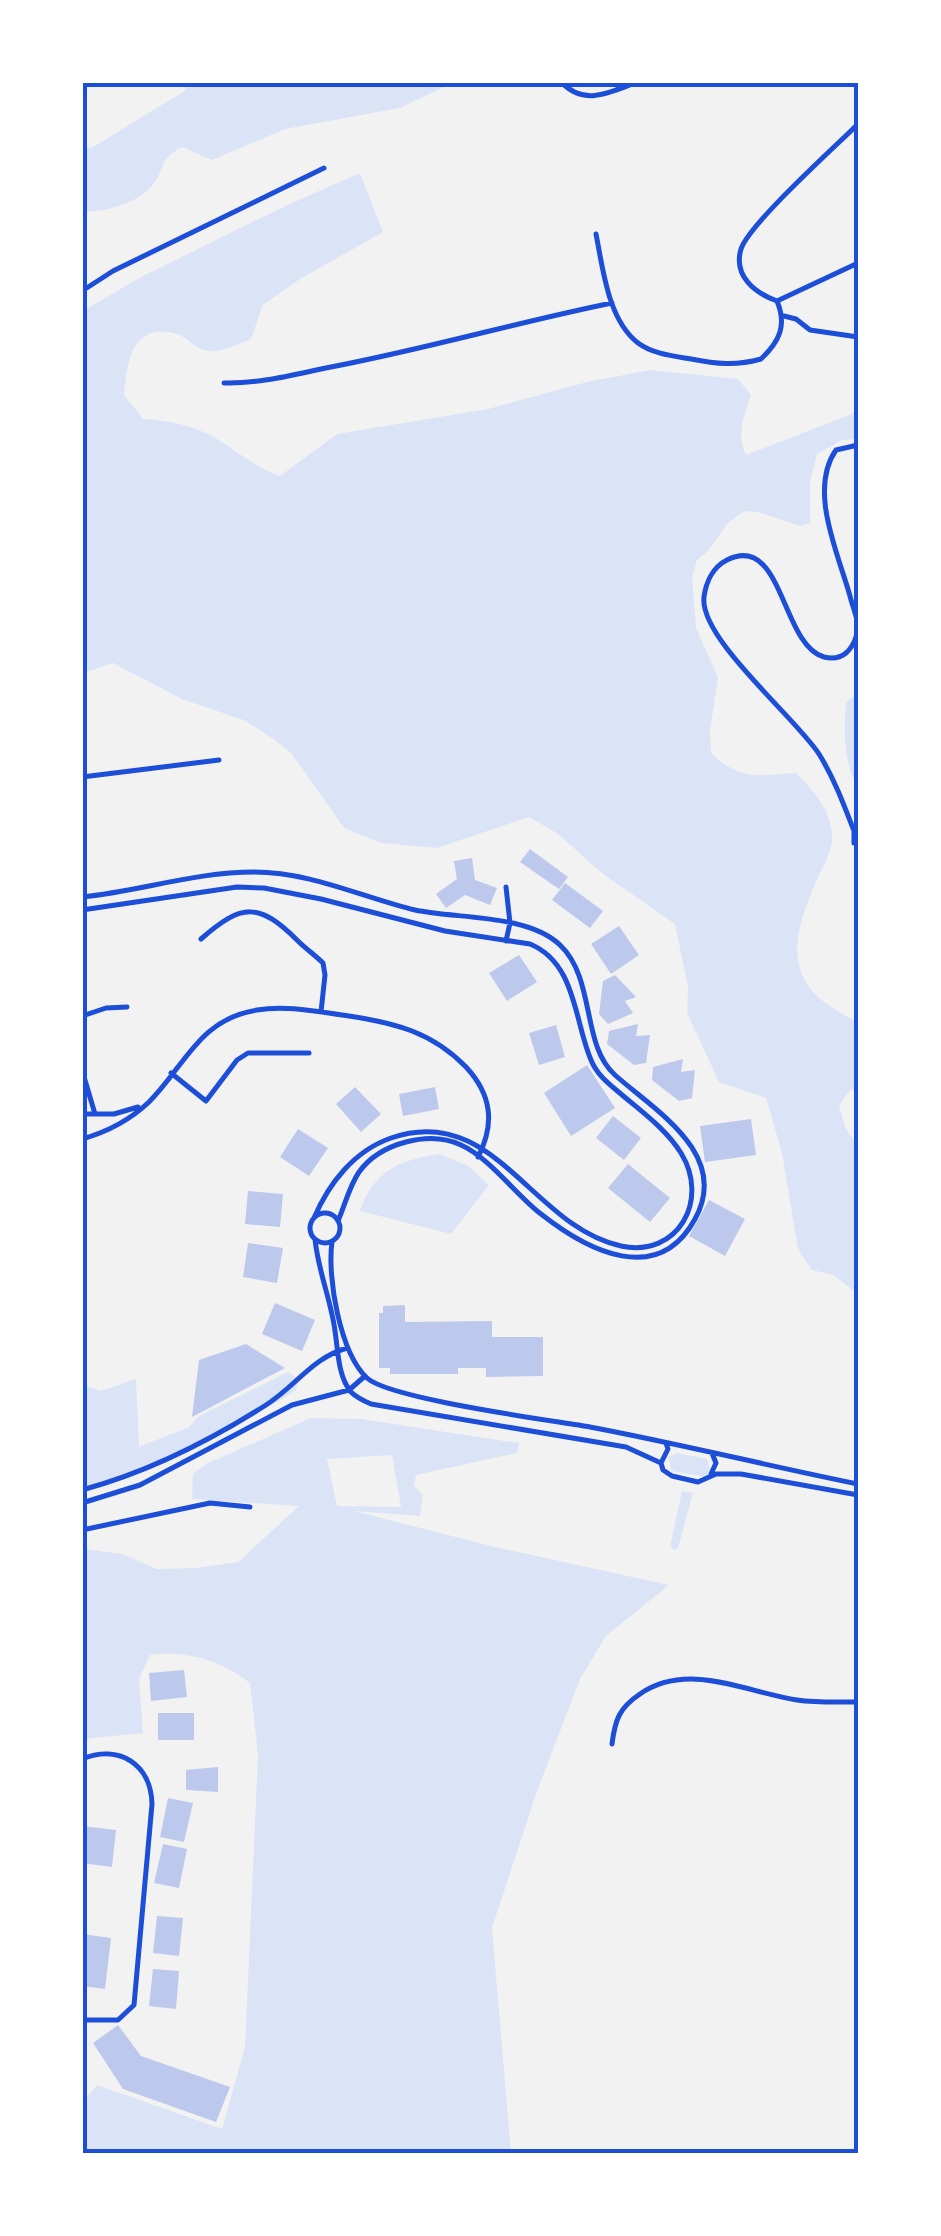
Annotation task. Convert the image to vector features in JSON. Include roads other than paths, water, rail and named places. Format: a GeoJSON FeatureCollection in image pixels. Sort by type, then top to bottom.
{"type":"FeatureCollection","features":[{"type":"Feature","properties":{"kind":"street"},"geometry":{"type":"LineString","coordinates":[[561,82],[573,92],[594,97],[638,82]]}},
{"type":"Feature","properties":{"kind":"street"},"geometry":{"type":"LineString","coordinates":[[858,124],[757,226],[742,248],[740,260],[746,280],[762,296],[777,300],[858,263]]}},
{"type":"Feature","properties":{"kind":"street"},"geometry":{"type":"LineString","coordinates":[[82,291],[113,270],[324,168]]}},
{"type":"Feature","properties":{"kind":"street"},"geometry":{"type":"LineString","coordinates":[[596,234],[612,303],[636,341],[648,348],[731,366],[761,359],[782,331],[784,316],[777,300]]}},
{"type":"Feature","properties":{"kind":"street"},"geometry":{"type":"LineString","coordinates":[[224,383],[248,384],[372,360],[531,319],[612,303]]}},
{"type":"Feature","properties":{"kind":"street"},"geometry":{"type":"LineString","coordinates":[[784,316],[796,319],[810,330],[858,336]]}},
{"type":"Feature","properties":{"kind":"street"},"geometry":{"type":"LineString","coordinates":[[854,842],[854,831],[820,756],[756,680],[725,650],[704,606],[708,580],[715,570],[737,557],[751,559],[774,575],[793,626],[810,649],[831,658],[842,656],[850,648],[858,627],[826,504],[825,480],[827,464],[836,450],[858,445]]}},
{"type":"Feature","properties":{"kind":"street"},"geometry":{"type":"LineString","coordinates":[[82,777],[219,760]]}},
{"type":"Feature","properties":{"kind":"street"},"geometry":{"type":"LineString","coordinates":[[82,897],[199,876],[259,872],[319,880],[418,910],[510,923],[544,933],[570,956],[587,998],[603,1060],[686,1138],[697,1158],[704,1192],[698,1214],[679,1242],[652,1256],[624,1257],[588,1244],[540,1214],[460,1144],[426,1139],[393,1147],[370,1159],[361,1170],[338,1221],[340,1232],[332,1242],[330,1274],[347,1348],[365,1376],[380,1386],[412,1396],[666,1443],[858,1484]]}},
{"type":"Feature","properties":{"kind":"street"},"geometry":{"type":"LineString","coordinates":[[82,910],[222,889],[264,888],[445,931],[543,949],[558,964],[597,1071],[653,1121],[682,1154],[692,1183],[688,1212],[677,1230],[654,1246],[643,1249],[612,1244],[572,1222],[464,1136],[430,1130],[378,1142],[356,1158],[330,1186],[310,1231],[336,1333],[336,1351],[349,1390],[371,1404],[615,1445],[637,1450],[661,1463]]}},
{"type":"Feature","properties":{"kind":"street"},"geometry":{"type":"LineString","coordinates":[[506,888],[510,923],[506,940]]}},
{"type":"Feature","properties":{"kind":"street"},"geometry":{"type":"LineString","coordinates":[[202,939],[230,916],[249,910],[267,914],[323,963],[326,975],[321,1012]]}},
{"type":"Feature","properties":{"kind":"street"},"geometry":{"type":"LineString","coordinates":[[82,1016],[106,1008],[127,1007]]}},
{"type":"Feature","properties":{"kind":"street"},"geometry":{"type":"LineString","coordinates":[[82,1124],[82,1138],[117,1126],[146,1105],[192,1045],[232,1016],[273,1008],[321,1012],[393,1024],[432,1038],[450,1050],[473,1074],[489,1104],[490,1131],[478,1157]]}},
{"type":"Feature","properties":{"kind":"street"},"geometry":{"type":"LineString","coordinates":[[170,1073],[206,1102],[237,1060],[248,1053],[309,1053]]}},
{"type":"Feature","properties":{"kind":"street"},"geometry":{"type":"LineString","coordinates":[[82,1070],[95,1114]]}},
{"type":"Feature","properties":{"kind":"street"},"geometry":{"type":"LineString","coordinates":[[82,1114],[114,1114],[146,1105]]}},
{"type":"Feature","properties":{"kind":"street"},"geometry":{"type":"LineString","coordinates":[[314,1218],[324,1213],[338,1221]]}},
{"type":"Feature","properties":{"kind":"street"},"geometry":{"type":"LineString","coordinates":[[314,1240],[332,1242]]}},
{"type":"Feature","properties":{"kind":"street"},"geometry":{"type":"LineString","coordinates":[[82,1490],[137,1471],[257,1410],[296,1384],[322,1356],[347,1348]]}},
{"type":"Feature","properties":{"kind":"street"},"geometry":{"type":"LineString","coordinates":[[82,1502],[140,1485],[292,1405],[349,1390],[365,1376]]}},
{"type":"Feature","properties":{"kind":"street"},"geometry":{"type":"LineString","coordinates":[[666,1443],[668,1449],[661,1463],[672,1476],[698,1482],[709,1476],[741,1474],[858,1496]]}},
{"type":"Feature","properties":{"kind":"street"},"geometry":{"type":"LineString","coordinates":[[709,1476],[716,1462],[712,1454]]}},
{"type":"Feature","properties":{"kind":"street"},"geometry":{"type":"LineString","coordinates":[[82,1530],[210,1503],[250,1507]]}},
{"type":"Feature","properties":{"kind":"street"},"geometry":{"type":"LineString","coordinates":[[612,1744],[615,1720],[623,1708],[660,1682],[708,1680],[798,1700],[858,1702]]}},
{"type":"Feature","properties":{"kind":"street"},"geometry":{"type":"LineString","coordinates":[[82,1759],[106,1752],[125,1756],[144,1772],[152,1804],[134,2005],[118,2020],[82,2020]]}}]}
